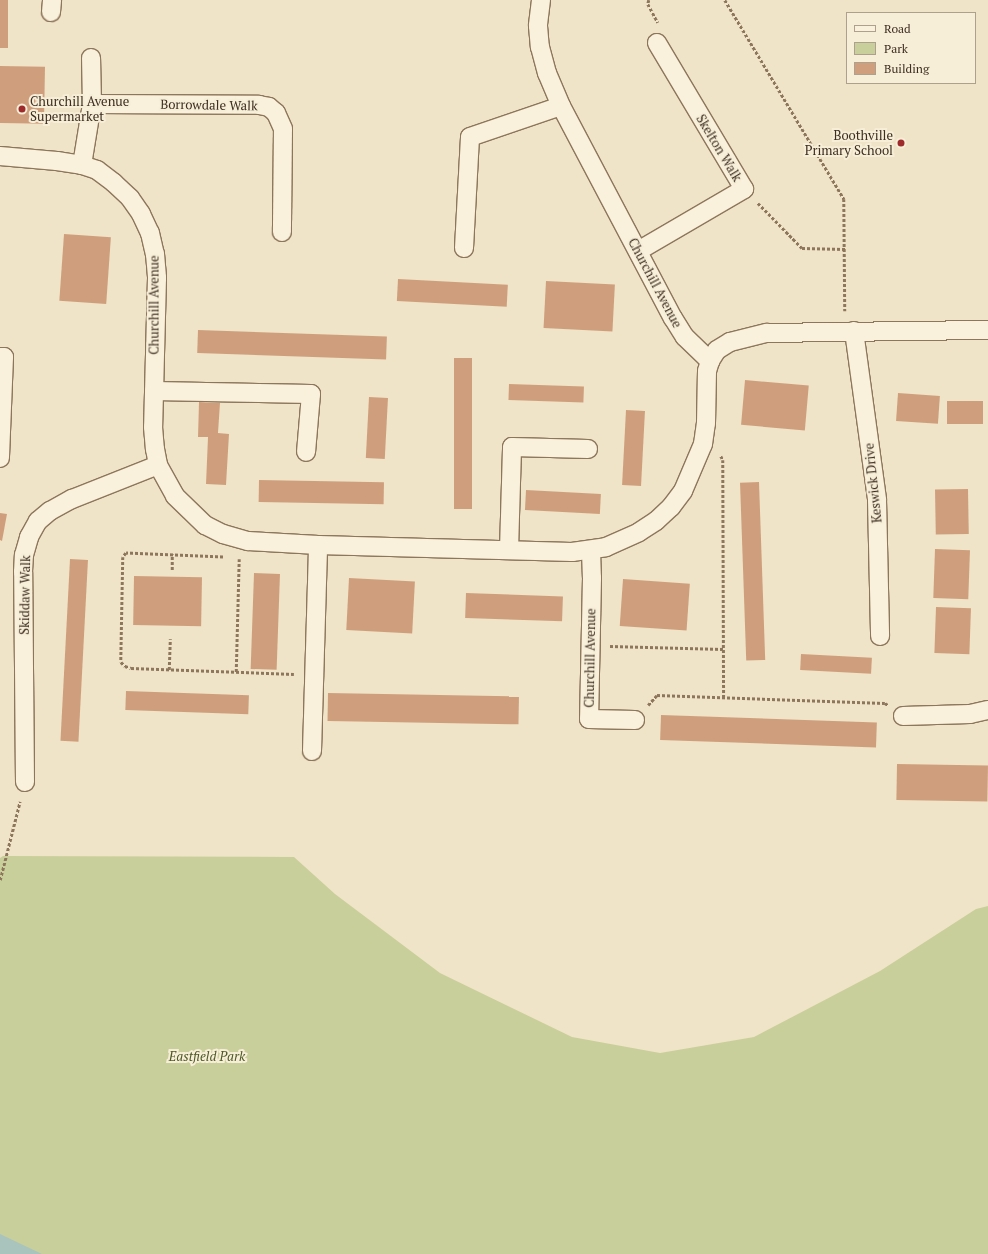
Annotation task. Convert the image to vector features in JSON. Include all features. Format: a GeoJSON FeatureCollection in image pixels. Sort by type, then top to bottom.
{"type":"FeatureCollection","features":[{"type":"Feature","properties":{"kind":"street","name":"Churchill Avenue"},"geometry":{"type":"LineString","coordinates":[[0,156],[82,165],[102,174],[114,183],[130,198],[141,214],[150,233],[155,254],[157,278],[153,427],[154,449],[158,465],[175,496],[205,525],[223,534],[248,541],[318,545],[591,551],[606,547],[639,532],[670,508],[683,491],[703,444],[706,423],[705,386],[710,361],[685,337],[677,324],[561,106],[547,73],[540,47],[538,26],[541,0]]}},
{"type":"Feature","properties":{"kind":"street","name":"Skelton Walk"},"geometry":{"type":"LineString","coordinates":[[638,251],[744,189],[657,43]]}},
{"type":"Feature","properties":{"kind":"street"},"geometry":{"type":"LineString","coordinates":[[82,165],[92,104],[92,58]]}},
{"type":"Feature","properties":{"kind":"street","name":"Borrowdale Walk"},"geometry":{"type":"LineString","coordinates":[[92,104],[259,105],[269,107],[281,120],[284,136],[282,232]]}},
{"type":"Feature","properties":{"kind":"street"},"geometry":{"type":"LineString","coordinates":[[464,248],[470,137],[561,106]]}},
{"type":"Feature","properties":{"kind":"street"},"geometry":{"type":"LineString","coordinates":[[710,361],[717,350],[730,342],[767,333],[988,330]]}},
{"type":"Feature","properties":{"kind":"street","name":"Keswick Drive"},"geometry":{"type":"LineString","coordinates":[[849,331],[877,500],[880,636]]}},
{"type":"Feature","properties":{"kind":"street"},"geometry":{"type":"LineString","coordinates":[[0,357],[4,357],[0,458]]}},
{"type":"Feature","properties":{"kind":"street"},"geometry":{"type":"LineString","coordinates":[[154,391],[311,394],[306,452]]}},
{"type":"Feature","properties":{"kind":"street"},"geometry":{"type":"LineString","coordinates":[[510,550],[512,447],[588,449]]}},
{"type":"Feature","properties":{"kind":"street","name":"Skiddaw Walk"},"geometry":{"type":"LineString","coordinates":[[25,782],[23,572],[24,555],[29,537],[38,521],[50,511],[72,499],[158,465]]}},
{"type":"Feature","properties":{"kind":"street"},"geometry":{"type":"LineString","coordinates":[[312,751],[318,545]]}},
{"type":"Feature","properties":{"kind":"street","name":"Churchill Avenue"},"geometry":{"type":"LineString","coordinates":[[591,551],[592,578],[588,719],[635,720]]}},
{"type":"Feature","properties":{"kind":"street"},"geometry":{"type":"LineString","coordinates":[[903,716],[970,714],[988,710]]}},
{"type":"Feature","properties":{"kind":"path"},"geometry":{"type":"LineString","coordinates":[[725,0],[844,199],[849,331]]}},
{"type":"Feature","properties":{"kind":"path"},"geometry":{"type":"LineString","coordinates":[[744,189],[802,248],[845,249]]}},
{"type":"Feature","properties":{"kind":"path"},"geometry":{"type":"LineString","coordinates":[[720,454],[723,460],[724,697]]}},
{"type":"Feature","properties":{"kind":"path"},"geometry":{"type":"LineString","coordinates":[[224,557],[126,553],[123,557],[121,662],[125,666],[131,668],[314,675]]}},
{"type":"Feature","properties":{"kind":"path"},"geometry":{"type":"LineString","coordinates":[[172,554],[172,570]]}},
{"type":"Feature","properties":{"kind":"path"},"geometry":{"type":"LineString","coordinates":[[232,557],[239,558],[236,672]]}},
{"type":"Feature","properties":{"kind":"path"},"geometry":{"type":"LineString","coordinates":[[169,670],[170,639]]}},
{"type":"Feature","properties":{"kind":"path"},"geometry":{"type":"LineString","coordinates":[[590,645],[724,649]]}},
{"type":"Feature","properties":{"kind":"path"},"geometry":{"type":"LineString","coordinates":[[635,720],[657,695],[885,703],[903,716]]}},
{"type":"Feature","properties":{"kind":"path"},"geometry":{"type":"LineString","coordinates":[[0,880],[25,782]]}},
{"type":"Feature","properties":{"kind":"green space","name":"Eastfield Park"},"geometry":{"type":"Polygon","coordinates":[[[3,856],[294,857],[335,894],[440,973],[572,1037],[660,1053],[754,1037],[880,971],[976,909],[988,906],[988,1254],[0,1254],[0,858],[3,856]]]}},
{"type":"Feature","properties":{"kind":"water"},"geometry":{"type":"Polygon","coordinates":[[[0,1234],[42,1254],[0,1254],[0,1234]]]}},
{"type":"Feature","properties":{"kind":"building"},"geometry":{"type":"Polygon","coordinates":[[[0,0],[8,0],[8,48],[0,48],[0,0]]]}},
{"type":"Feature","properties":{"kind":"building"},"geometry":{"type":"Polygon","coordinates":[[[0,66],[45,67],[44,124],[0,123],[0,66]]]}},
{"type":"Feature","properties":{"kind":"building"},"geometry":{"type":"Polygon","coordinates":[[[64,234],[111,237],[106,304],[59,301],[64,234]]]}},
{"type":"Feature","properties":{"kind":"building"},"geometry":{"type":"Polygon","coordinates":[[[398,279],[508,285],[507,307],[397,301],[398,279]]]}},
{"type":"Feature","properties":{"kind":"building"},"geometry":{"type":"Polygon","coordinates":[[[546,281],[615,285],[612,332],[544,328],[546,281]]]}},
{"type":"Feature","properties":{"kind":"building"},"geometry":{"type":"Polygon","coordinates":[[[198,330],[387,337],[386,360],[197,353],[198,330]]]}},
{"type":"Feature","properties":{"kind":"building"},"geometry":{"type":"Polygon","coordinates":[[[454,358],[472,358],[472,509],[454,509],[454,358]]]}},
{"type":"Feature","properties":{"kind":"building"},"geometry":{"type":"Polygon","coordinates":[[[745,380],[809,386],[805,430],[741,425],[745,380]]]}},
{"type":"Feature","properties":{"kind":"building"},"geometry":{"type":"Polygon","coordinates":[[[509,384],[584,387],[583,403],[508,400],[509,384]]]}},
{"type":"Feature","properties":{"kind":"building"},"geometry":{"type":"Polygon","coordinates":[[[898,393],[940,396],[938,424],[896,421],[898,393]]]}},
{"type":"Feature","properties":{"kind":"building"},"geometry":{"type":"Polygon","coordinates":[[[369,397],[388,398],[385,459],[366,458],[369,397]]]}},
{"type":"Feature","properties":{"kind":"building"},"geometry":{"type":"Polygon","coordinates":[[[947,401],[983,401],[983,424],[947,424],[947,401]]]}},
{"type":"Feature","properties":{"kind":"building"},"geometry":{"type":"Polygon","coordinates":[[[199,402],[220,403],[218,433],[229,434],[226,485],[206,484],[208,437],[198,437],[199,402]]]}},
{"type":"Feature","properties":{"kind":"building"},"geometry":{"type":"Polygon","coordinates":[[[626,410],[645,411],[641,486],[622,485],[626,410]]]}},
{"type":"Feature","properties":{"kind":"building"},"geometry":{"type":"Polygon","coordinates":[[[259,480],[384,482],[384,504],[259,502],[259,480]]]}},
{"type":"Feature","properties":{"kind":"building"},"geometry":{"type":"Polygon","coordinates":[[[759,482],[765,660],[746,661],[740,483],[759,482]]]}},
{"type":"Feature","properties":{"kind":"building"},"geometry":{"type":"Polygon","coordinates":[[[968,489],[969,534],[936,535],[935,490],[968,489]]]}},
{"type":"Feature","properties":{"kind":"building"},"geometry":{"type":"Polygon","coordinates":[[[526,490],[601,494],[600,514],[525,510],[526,490]]]}},
{"type":"Feature","properties":{"kind":"building"},"geometry":{"type":"Polygon","coordinates":[[[0,513],[7,514],[2,541],[0,540],[0,513]]]}},
{"type":"Feature","properties":{"kind":"building"},"geometry":{"type":"Polygon","coordinates":[[[935,549],[970,550],[968,599],[933,598],[935,549]]]}},
{"type":"Feature","properties":{"kind":"building"},"geometry":{"type":"Polygon","coordinates":[[[70,559],[88,560],[78,742],[60,741],[70,559]]]}},
{"type":"Feature","properties":{"kind":"building"},"geometry":{"type":"Polygon","coordinates":[[[254,573],[280,574],[277,670],[251,669],[254,573]]]}},
{"type":"Feature","properties":{"kind":"building"},"geometry":{"type":"Polygon","coordinates":[[[134,576],[202,577],[201,626],[133,625],[134,576]]]}},
{"type":"Feature","properties":{"kind":"building"},"geometry":{"type":"Polygon","coordinates":[[[349,578],[415,581],[412,633],[346,630],[349,578]]]}},
{"type":"Feature","properties":{"kind":"building"},"geometry":{"type":"Polygon","coordinates":[[[623,579],[690,584],[687,631],[620,626],[623,579]]]}},
{"type":"Feature","properties":{"kind":"building"},"geometry":{"type":"Polygon","coordinates":[[[466,593],[563,596],[562,621],[465,618],[466,593]]]}},
{"type":"Feature","properties":{"kind":"building"},"geometry":{"type":"Polygon","coordinates":[[[936,607],[971,608],[969,654],[934,653],[936,607]]]}},
{"type":"Feature","properties":{"kind":"building"},"geometry":{"type":"Polygon","coordinates":[[[801,654],[872,658],[871,674],[800,670],[801,654]]]}},
{"type":"Feature","properties":{"kind":"building"},"geometry":{"type":"Polygon","coordinates":[[[126,691],[249,695],[248,714],[125,710],[126,691]]]}},
{"type":"Feature","properties":{"kind":"building"},"geometry":{"type":"Polygon","coordinates":[[[328,693],[519,696],[518,724],[328,721],[328,693]]]}},
{"type":"Feature","properties":{"kind":"building"},"geometry":{"type":"Polygon","coordinates":[[[661,715],[877,723],[876,748],[660,740],[661,715]]]}},
{"type":"Feature","properties":{"kind":"building"},"geometry":{"type":"Polygon","coordinates":[[[897,764],[988,766],[987,802],[896,800],[897,764]]]}},
{"type":"Feature","properties":{"kind":"place","name":"Churchill Avenue Supermarket"},"geometry":{"type":"Point","coordinates":[22,109]}},
{"type":"Feature","properties":{"kind":"place","name":"Boothville Primary School"},"geometry":{"type":"Point","coordinates":[901,143]}}]}
